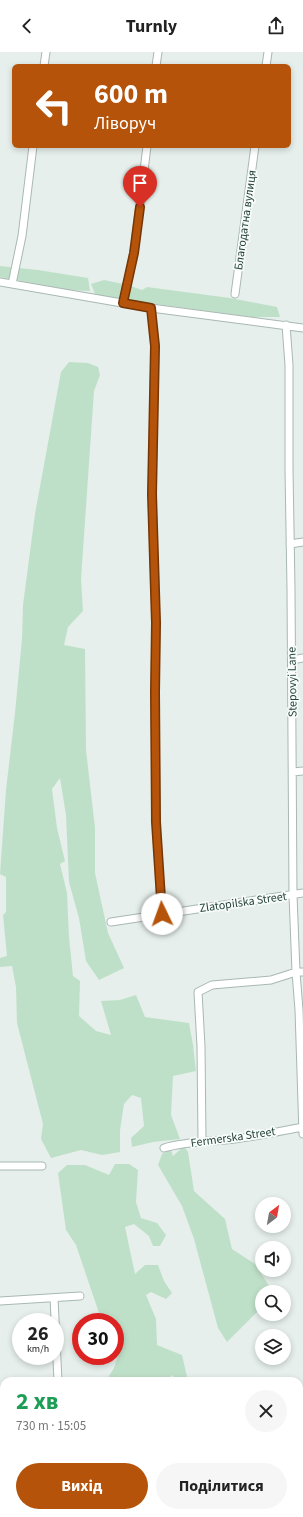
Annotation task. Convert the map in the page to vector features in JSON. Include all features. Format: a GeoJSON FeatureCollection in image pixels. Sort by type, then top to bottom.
{"type":"FeatureCollection","features":[{"type":"Feature","properties":{"kind":"street"},"geometry":{"type":"LineString","coordinates":[[44,64],[46,52]]}},
{"type":"Feature","properties":{"kind":"street"},"geometry":{"type":"LineString","coordinates":[[156,64],[158,52]]}},
{"type":"Feature","properties":{"kind":"street"},"geometry":{"type":"LineString","coordinates":[[266,64],[268,52]]}},
{"type":"Feature","properties":{"kind":"street"},"geometry":{"type":"LineString","coordinates":[[12,284],[22,236],[33,148]]}},
{"type":"Feature","properties":{"kind":"street"},"geometry":{"type":"LineString","coordinates":[[123,303],[134,253],[147,148]]}},
{"type":"Feature","properties":{"kind":"street","name":"Благодатна вулиця"},"geometry":{"type":"LineString","coordinates":[[235,294],[255,148]]}},
{"type":"Feature","properties":{"kind":"street"},"geometry":{"type":"LineString","coordinates":[[0,282],[151,308],[303,328]]}},
{"type":"Feature","properties":{"kind":"street"},"geometry":{"type":"LineString","coordinates":[[151,308],[155,346],[152,494],[156,623],[156,822],[162,914]]}},
{"type":"Feature","properties":{"kind":"street","name":"Stepovyi Lane"},"geometry":{"type":"LineString","coordinates":[[286,325],[289,365],[293,895],[300,972],[299,1010],[303,1134]]}},
{"type":"Feature","properties":{"kind":"street"},"geometry":{"type":"LineString","coordinates":[[290,544],[303,542]]}},
{"type":"Feature","properties":{"kind":"street"},"geometry":{"type":"LineString","coordinates":[[292,660],[303,658]]}},
{"type":"Feature","properties":{"kind":"street"},"geometry":{"type":"LineString","coordinates":[[293,772],[303,771]]}},
{"type":"Feature","properties":{"kind":"street","name":"Zlatopilska Street"},"geometry":{"type":"LineString","coordinates":[[111,922],[303,893]]}},
{"type":"Feature","properties":{"kind":"street"},"geometry":{"type":"LineString","coordinates":[[202,1141],[201,1046],[198,992],[212,985],[271,980],[300,972]]}},
{"type":"Feature","properties":{"kind":"street","name":"Fermerska Street"},"geometry":{"type":"LineString","coordinates":[[164,1148],[202,1141],[235,1139],[303,1127]]}},
{"type":"Feature","properties":{"kind":"street"},"geometry":{"type":"LineString","coordinates":[[0,1166],[42,1166]]}},
{"type":"Feature","properties":{"kind":"street"},"geometry":{"type":"LineString","coordinates":[[0,1301],[80,1296]]}},
{"type":"Feature","properties":{"kind":"street"},"geometry":{"type":"LineString","coordinates":[[54,1298],[58,1377]]}},
{"type":"Feature","properties":{"kind":"green space"},"geometry":{"type":"Polygon","coordinates":[[[0,266],[88,278],[90,291],[69,290],[0,277],[0,266]]]}},
{"type":"Feature","properties":{"kind":"green space"},"geometry":{"type":"Polygon","coordinates":[[[104,280],[128,285],[142,290],[147,287],[230,298],[277,307],[280,317],[252,317],[96,296],[91,284],[104,280]]]}},
{"type":"Feature","properties":{"kind":"green space"},"geometry":{"type":"Polygon","coordinates":[[[69,362],[88,363],[98,367],[100,375],[94,391],[81,579],[83,611],[68,627],[64,645],[85,649],[86,750],[95,828],[95,873],[108,933],[124,968],[99,980],[86,961],[79,918],[69,882],[66,815],[60,778],[52,789],[57,828],[65,861],[60,864],[67,893],[73,976],[80,981],[79,1016],[96,1031],[111,1035],[101,1001],[120,1000],[136,995],[145,1017],[189,1023],[196,1071],[173,1076],[171,1115],[180,1139],[153,1142],[132,1147],[131,1138],[144,1126],[141,1098],[132,1095],[124,1104],[120,1130],[120,1152],[102,1155],[81,1150],[51,1158],[41,1139],[43,1124],[17,1023],[16,987],[12,966],[0,967],[0,958],[7,956],[3,915],[6,912],[6,877],[0,874],[6,790],[22,639],[23,605],[35,514],[61,372],[69,362]]]}},
{"type":"Feature","properties":{"kind":"green space"},"geometry":{"type":"Polygon","coordinates":[[[184,1146],[188,1152],[194,1191],[225,1219],[232,1249],[255,1264],[255,1277],[263,1277],[268,1285],[255,1285],[255,1314],[227,1342],[218,1328],[194,1239],[182,1206],[158,1165],[162,1154],[171,1150],[173,1156],[184,1146]]]}},
{"type":"Feature","properties":{"kind":"green space"},"geometry":{"type":"Polygon","coordinates":[[[115,1164],[129,1164],[138,1170],[136,1202],[141,1218],[157,1223],[166,1235],[160,1246],[153,1246],[149,1236],[134,1224],[125,1227],[135,1274],[145,1265],[158,1265],[164,1281],[172,1293],[166,1299],[151,1292],[146,1295],[156,1319],[157,1345],[182,1355],[187,1377],[173,1377],[173,1375],[169,1377],[108,1377],[115,1365],[124,1365],[124,1313],[99,1313],[76,1245],[66,1230],[58,1173],[67,1165],[85,1165],[109,1175],[115,1164]]]}},
{"type":"Feature","properties":{"kind":"route"},"geometry":{"type":"LineString","coordinates":[[140,207],[134,253],[123,303],[151,308],[155,346],[152,494],[156,623],[156,822],[162,914]]}}]}
